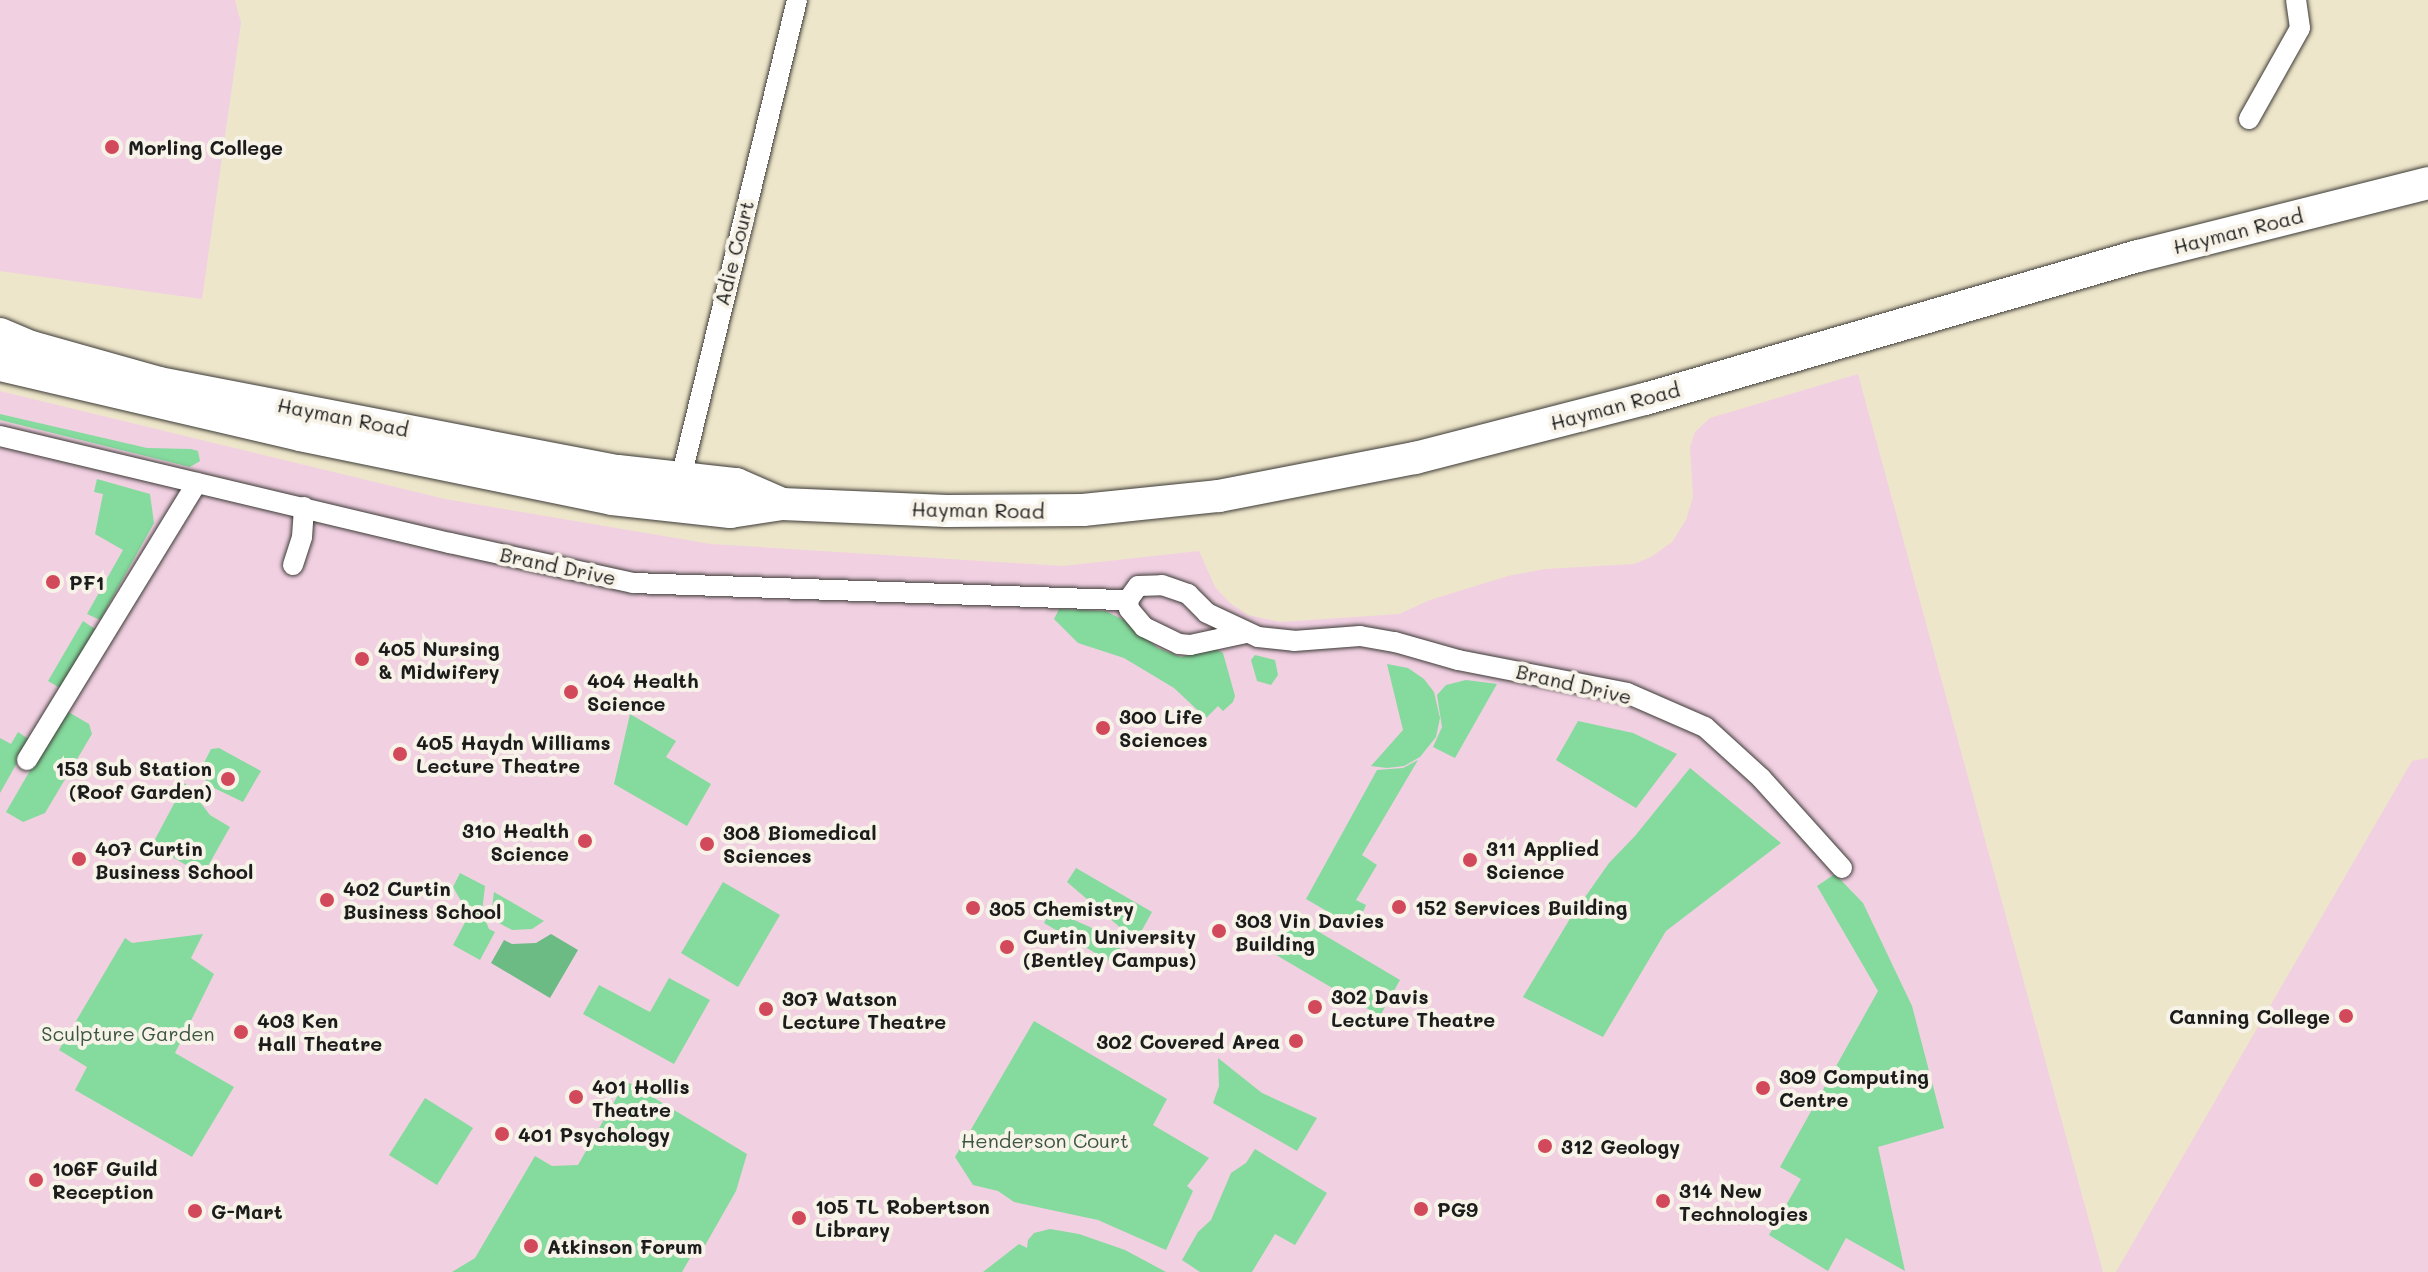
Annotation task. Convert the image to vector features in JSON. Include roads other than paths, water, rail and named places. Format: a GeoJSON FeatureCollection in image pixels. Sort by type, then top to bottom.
{"type":"FeatureCollection","features":[{"type":"Feature","properties":{"kind":"main road","name":"Hayman Road"},"geometry":{"type":"LineString","coordinates":[[0,365],[300,435],[612,499],[736,484],[782,504],[947,511],[1083,510],[1219,496],[1415,458],[1617,406],[2138,256],[2428,183]]}},
{"type":"Feature","properties":{"kind":"main road","name":"Hayman Road"},"geometry":{"type":"LineString","coordinates":[[0,334],[31,347],[159,383],[618,471],[678,492]]}},
{"type":"Feature","properties":{"kind":"street","name":"Adie Court"},"geometry":{"type":"LineString","coordinates":[[678,492],[797,0]]}},
{"type":"Feature","properties":{"kind":"street"},"geometry":{"type":"LineString","coordinates":[[2249,119],[2300,28],[2296,0]]}},
{"type":"Feature","properties":{"kind":"street","name":"Brand Drive"},"geometry":{"type":"LineString","coordinates":[[0,436],[633,583],[1128,600]]}},
{"type":"Feature","properties":{"kind":"street"},"geometry":{"type":"LineString","coordinates":[[27,760],[197,483]]}},
{"type":"Feature","properties":{"kind":"street"},"geometry":{"type":"LineString","coordinates":[[293,565],[299,554],[304,507]]}},
{"type":"Feature","properties":{"kind":"street","name":"Brand Drive"},"geometry":{"type":"LineString","coordinates":[[1128,600],[1138,586],[1162,585],[1188,594],[1207,613],[1246,633],[1276,641],[1360,636],[1458,660],[1627,693],[1705,727],[1761,778],[1842,868]]}},
{"type":"Feature","properties":{"kind":"street","name":"Brand Drive"},"geometry":{"type":"LineString","coordinates":[[1128,600],[1136,620],[1155,635],[1179,644],[1246,633]]}},
{"type":"Feature","properties":{"kind":"street"},"geometry":{"type":"LineString","coordinates":[[1197,643],[1209,629],[1207,613]]}},
{"type":"Feature","properties":{"kind":"place","name":"Morling College"},"geometry":{"type":"Point","coordinates":[112,147]}},
{"type":"Feature","properties":{"kind":"place","name":"PF1"},"geometry":{"type":"Point","coordinates":[53,582]}},
{"type":"Feature","properties":{"kind":"place","name":"405 Nursing & Midwifery"},"geometry":{"type":"Point","coordinates":[362,659]}},
{"type":"Feature","properties":{"kind":"place","name":"404 Health Science"},"geometry":{"type":"Point","coordinates":[571,692]}},
{"type":"Feature","properties":{"kind":"place","name":"300 Life Sciences"},"geometry":{"type":"Point","coordinates":[1103,728]}},
{"type":"Feature","properties":{"kind":"place","name":"405 Haydn Williams Lecture Theatre"},"geometry":{"type":"Point","coordinates":[400,754]}},
{"type":"Feature","properties":{"kind":"place","name":"153 Sub Station (Roof Garden)"},"geometry":{"type":"Point","coordinates":[228,779]}},
{"type":"Feature","properties":{"kind":"place","name":"310 Health Science"},"geometry":{"type":"Point","coordinates":[585,841]}},
{"type":"Feature","properties":{"kind":"place","name":"308 Biomedical Sciences"},"geometry":{"type":"Point","coordinates":[707,844]}},
{"type":"Feature","properties":{"kind":"place","name":"407 Curtin Business School"},"geometry":{"type":"Point","coordinates":[79,859]}},
{"type":"Feature","properties":{"kind":"place","name":"311 Applied Science"},"geometry":{"type":"Point","coordinates":[1470,860]}},
{"type":"Feature","properties":{"kind":"place","name":"402 Curtin Business School"},"geometry":{"type":"Point","coordinates":[327,900]}},
{"type":"Feature","properties":{"kind":"place","name":"152 Services Building"},"geometry":{"type":"Point","coordinates":[1399,907]}},
{"type":"Feature","properties":{"kind":"place","name":"305 Chemistry"},"geometry":{"type":"Point","coordinates":[973,908]}},
{"type":"Feature","properties":{"kind":"place","name":"303 Vin Davies Building"},"geometry":{"type":"Point","coordinates":[1219,931]}},
{"type":"Feature","properties":{"kind":"place","name":"Curtin University (Bentley Campus)"},"geometry":{"type":"Point","coordinates":[1007,947]}},
{"type":"Feature","properties":{"kind":"place","name":"302 Davis Lecture Theatre"},"geometry":{"type":"Point","coordinates":[1315,1007]}},
{"type":"Feature","properties":{"kind":"place","name":"307 Watson Lecture Theatre"},"geometry":{"type":"Point","coordinates":[766,1009]}},
{"type":"Feature","properties":{"kind":"place","name":"Canning College"},"geometry":{"type":"Point","coordinates":[2346,1016]}},
{"type":"Feature","properties":{"kind":"place","name":"403 Ken Hall Theatre"},"geometry":{"type":"Point","coordinates":[241,1032]}},
{"type":"Feature","properties":{"kind":"place","name":"302 Covered Area"},"geometry":{"type":"Point","coordinates":[1296,1041]}},
{"type":"Feature","properties":{"kind":"place","name":"309 Computing Centre"},"geometry":{"type":"Point","coordinates":[1763,1088]}},
{"type":"Feature","properties":{"kind":"place","name":"401 Hollis Theatre"},"geometry":{"type":"Point","coordinates":[576,1097]}},
{"type":"Feature","properties":{"kind":"place","name":"401 Psychology"},"geometry":{"type":"Point","coordinates":[502,1134]}},
{"type":"Feature","properties":{"kind":"place","name":"312 Geology"},"geometry":{"type":"Point","coordinates":[1545,1146]}},
{"type":"Feature","properties":{"kind":"place","name":"106F Guild Reception"},"geometry":{"type":"Point","coordinates":[36,1180]}},
{"type":"Feature","properties":{"kind":"place","name":"314 New Technologies"},"geometry":{"type":"Point","coordinates":[1663,1201]}},
{"type":"Feature","properties":{"kind":"place","name":"PG9"},"geometry":{"type":"Point","coordinates":[1421,1209]}},
{"type":"Feature","properties":{"kind":"place","name":"G-Mart"},"geometry":{"type":"Point","coordinates":[195,1211]}},
{"type":"Feature","properties":{"kind":"place","name":"105 TL Robertson Library"},"geometry":{"type":"Point","coordinates":[799,1218]}},
{"type":"Feature","properties":{"kind":"place","name":"Atkinson Forum"},"geometry":{"type":"Point","coordinates":[531,1246]}},
{"type":"Feature","properties":{"kind":"park label","name":"Sculpture Garden"},"geometry":{"type":"Point","coordinates":[128,1033]}},
{"type":"Feature","properties":{"kind":"park label","name":"Henderson Court"},"geometry":{"type":"Point","coordinates":[1045,1140]}}]}
